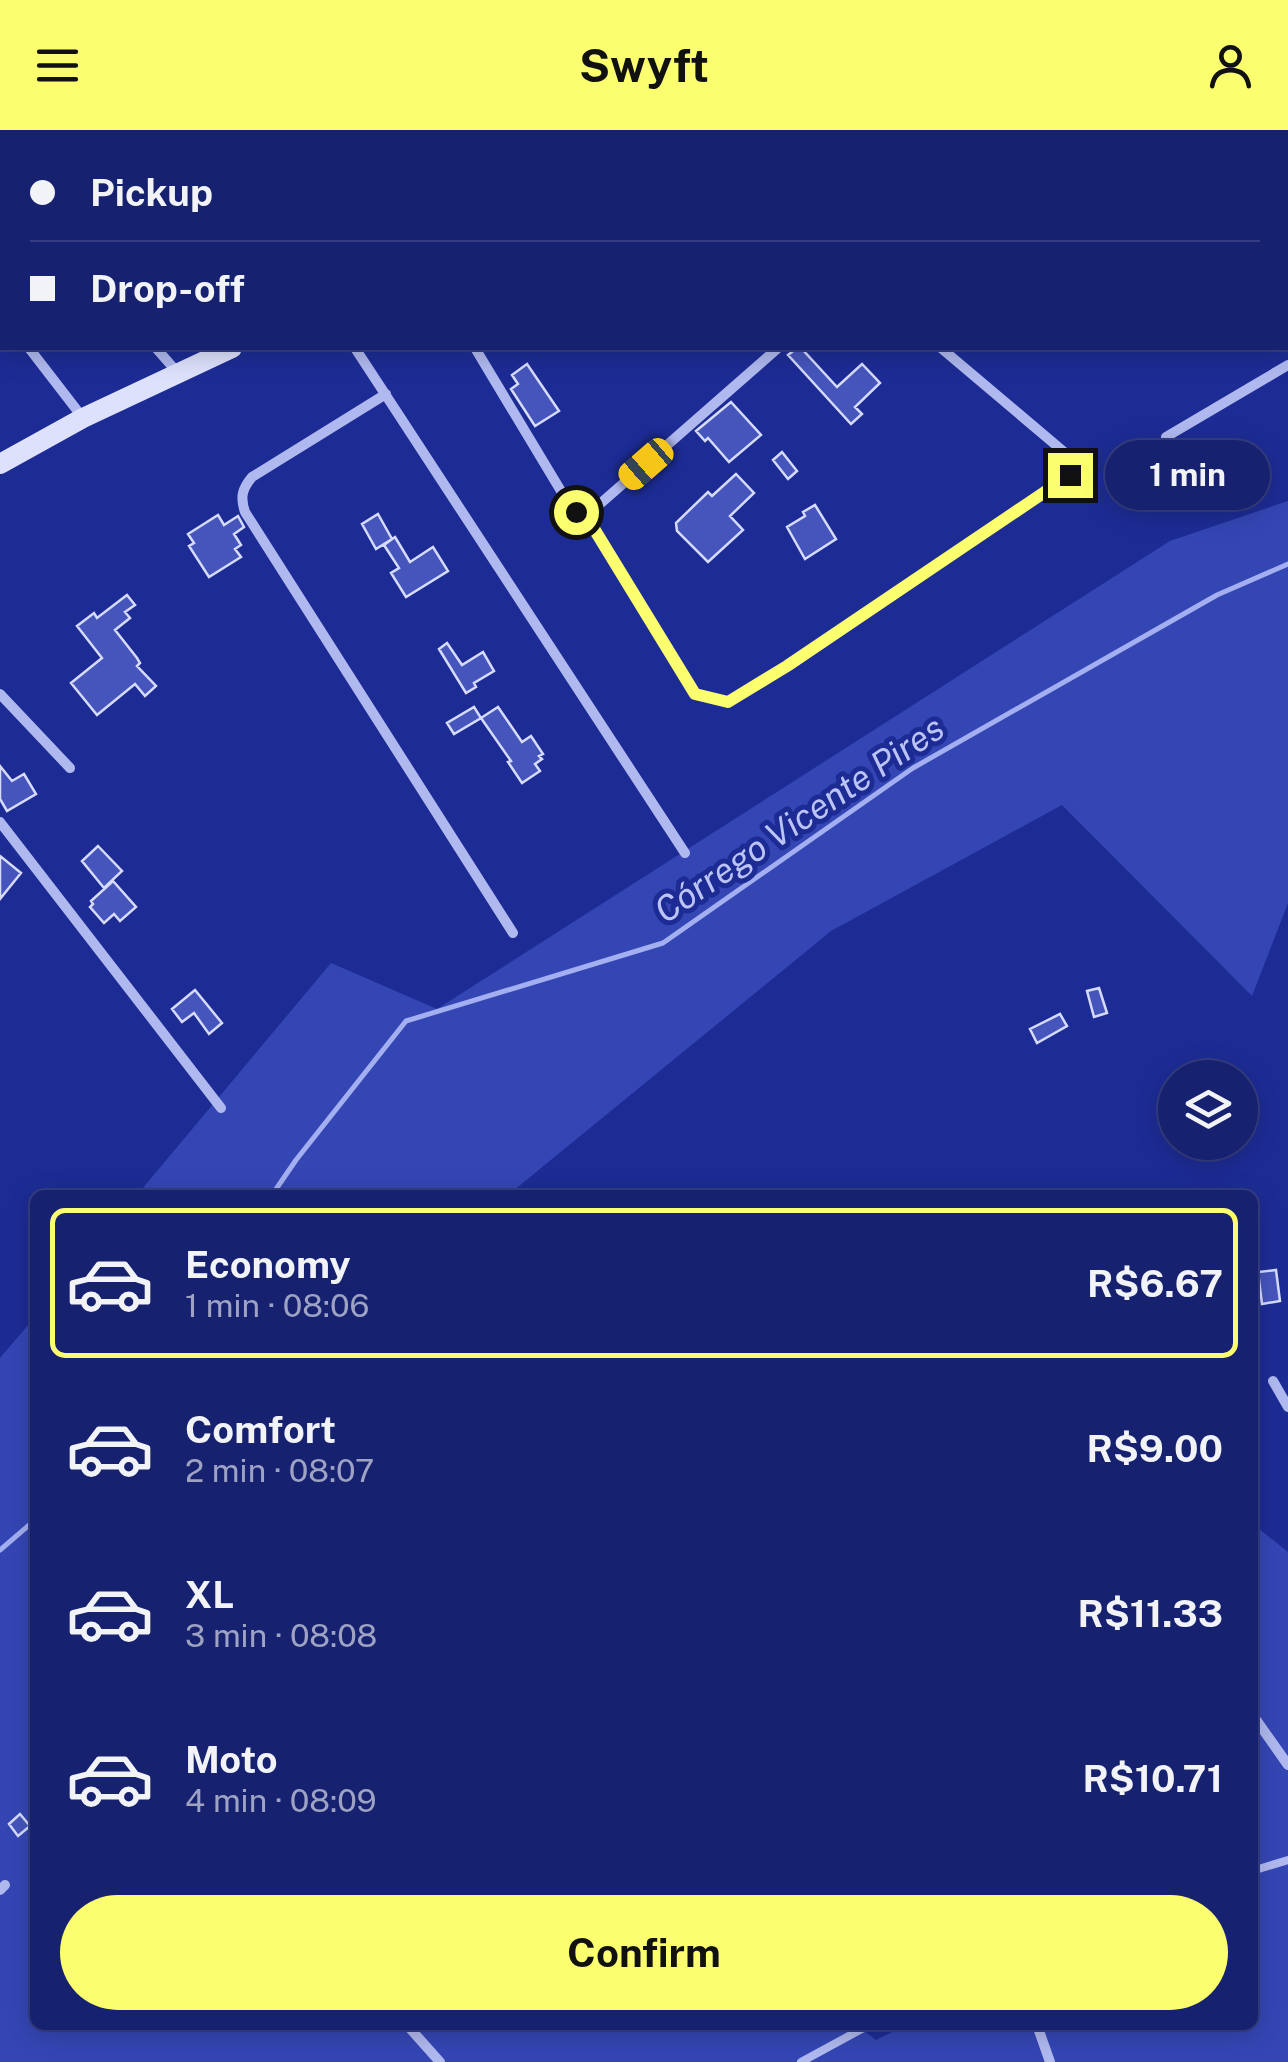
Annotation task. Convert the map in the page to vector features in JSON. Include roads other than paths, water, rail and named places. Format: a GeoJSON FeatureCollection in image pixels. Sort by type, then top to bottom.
{"type":"FeatureCollection","features":[{"type":"Feature","properties":{"kind":"street"},"geometry":{"type":"LineString","coordinates":[[31,350],[83,418]]}},
{"type":"Feature","properties":{"kind":"street"},"geometry":{"type":"LineString","coordinates":[[158,350],[178,373]]}},
{"type":"Feature","properties":{"kind":"street"},"geometry":{"type":"LineString","coordinates":[[0,464],[83,418],[228,350]]}},
{"type":"Feature","properties":{"kind":"street"},"geometry":{"type":"LineString","coordinates":[[356,350],[685,853]]}},
{"type":"Feature","properties":{"kind":"street"},"geometry":{"type":"LineString","coordinates":[[476,350],[570,506],[585,514],[776,350]]}},
{"type":"Feature","properties":{"kind":"street"},"geometry":{"type":"LineString","coordinates":[[585,514],[695,694],[728,702],[1070,475],[1070,457],[943,350]]}},
{"type":"Feature","properties":{"kind":"street"},"geometry":{"type":"LineString","coordinates":[[1166,436],[1288,366]]}},
{"type":"Feature","properties":{"kind":"street"},"geometry":{"type":"LineString","coordinates":[[386,394],[252,477],[244,486],[241,499],[244,512],[514,934]]}},
{"type":"Feature","properties":{"kind":"street"},"geometry":{"type":"LineString","coordinates":[[0,694],[70,768]]}},
{"type":"Feature","properties":{"kind":"street"},"geometry":{"type":"LineString","coordinates":[[0,822],[221,1108]]}},
{"type":"Feature","properties":{"kind":"street"},"geometry":{"type":"LineString","coordinates":[[1274,1380],[1288,1407]]}},
{"type":"Feature","properties":{"kind":"street"},"geometry":{"type":"LineString","coordinates":[[1258,1722],[1288,1765]]}},
{"type":"Feature","properties":{"kind":"street"},"geometry":{"type":"LineString","coordinates":[[411,2030],[440,2062]]}},
{"type":"Feature","properties":{"kind":"street"},"geometry":{"type":"LineString","coordinates":[[1039,2030],[1050,2062]]}},
{"type":"Feature","properties":{"kind":"lane"},"geometry":{"type":"LineString","coordinates":[[1258,1868],[1288,1860]]}},
{"type":"Feature","properties":{"kind":"lane"},"geometry":{"type":"LineString","coordinates":[[801,2062],[860,2030]]}},
{"type":"Feature","properties":{"kind":"waterway","name":"Córrego Vicente Pires"},"geometry":{"type":"LineString","coordinates":[[275,1190],[406,1021],[663,943],[913,768],[1217,595],[1288,564]]}},
{"type":"Feature","properties":{"kind":"waterway","name":"Córrego Vicente Pires"},"geometry":{"type":"LineString","coordinates":[[0,1550],[30,1524]]}}]}
